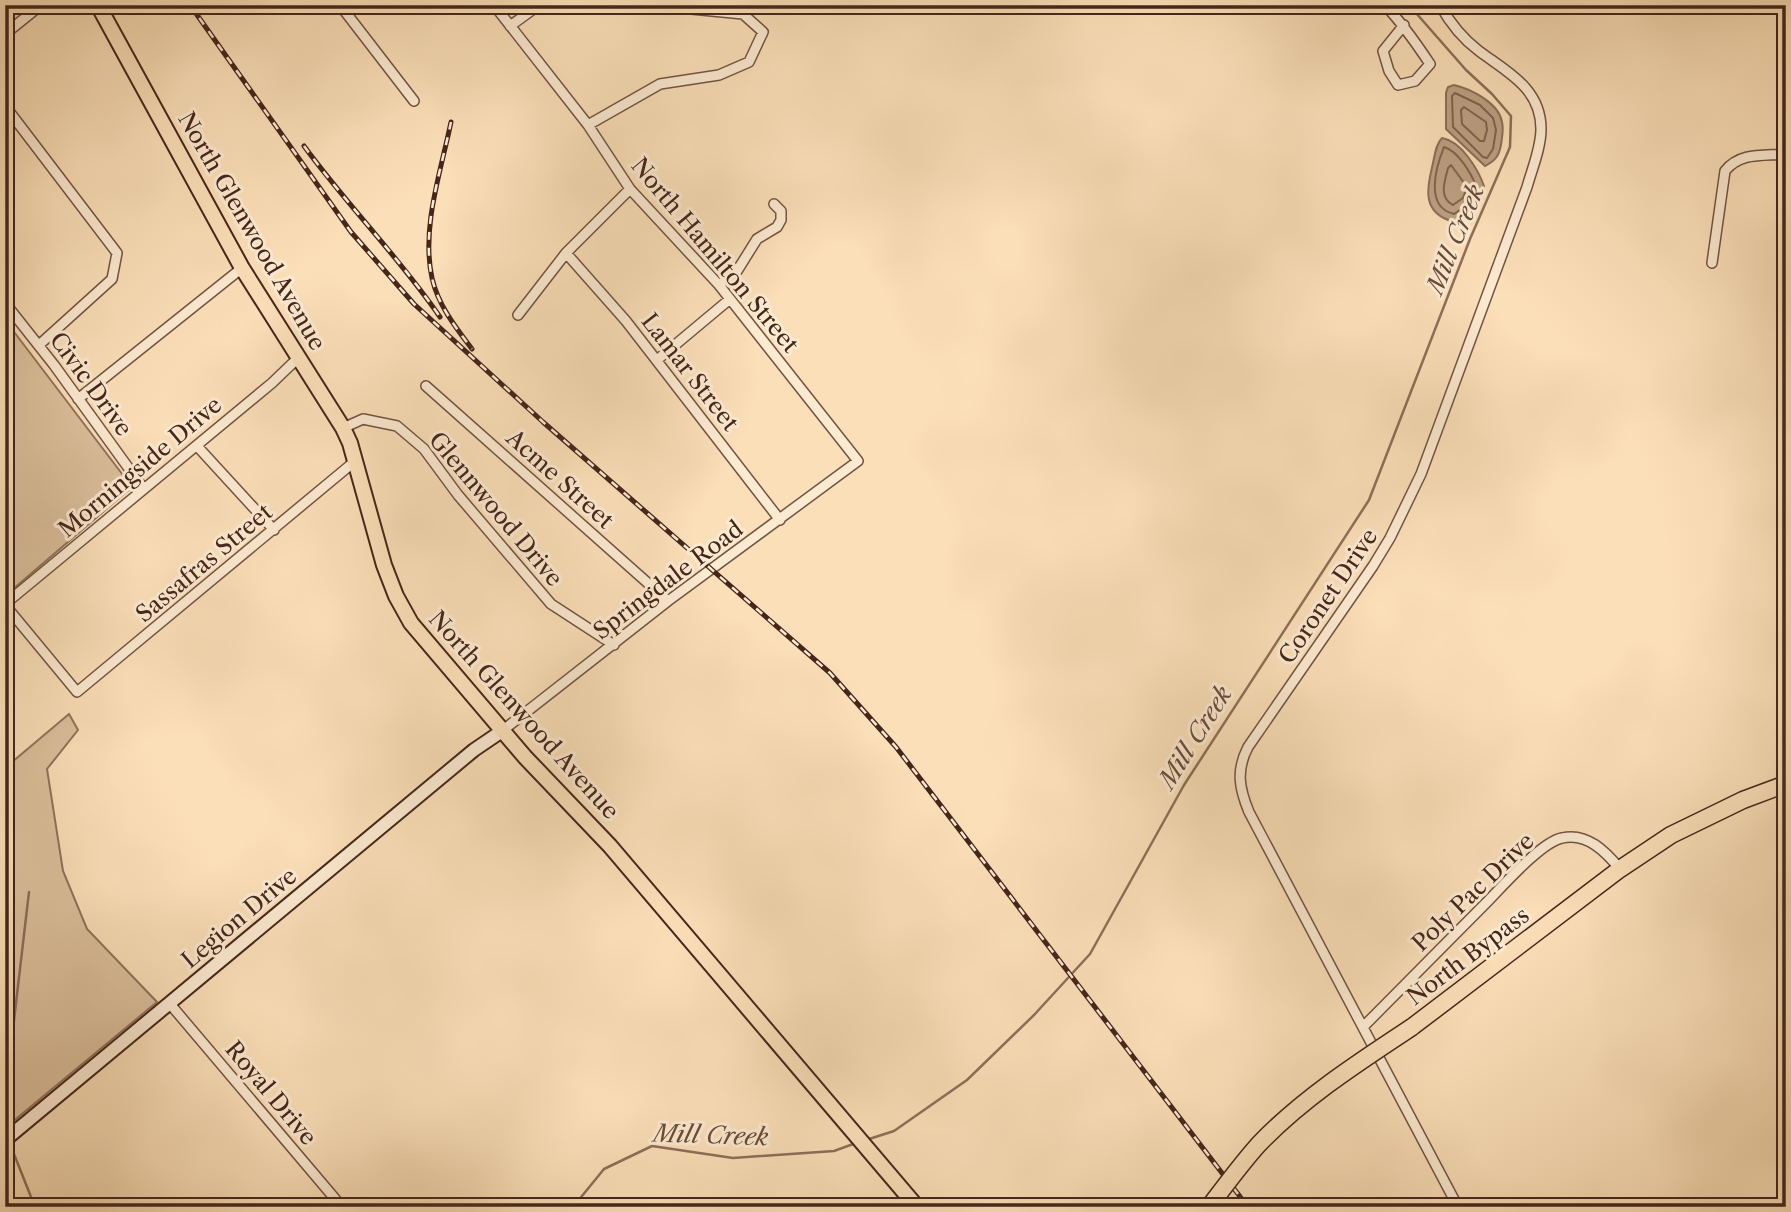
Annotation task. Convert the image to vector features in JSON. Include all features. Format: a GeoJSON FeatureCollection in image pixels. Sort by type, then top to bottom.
{"type":"FeatureCollection","features":[{"type":"Feature","properties":{"kind":"highway","name":"North Bypass"},"geometry":{"type":"LineString","coordinates":[[1209,1207],[1242,1164],[1310,1098],[1412,1027],[1620,869],[1671,835],[1712,813],[1786,784]]}},
{"type":"Feature","properties":{"kind":"main road","name":"North Glenwood Avenue"},"geometry":{"type":"LineString","coordinates":[[98,5],[242,268],[343,428],[384,565],[396,596],[411,623],[502,731],[586,819],[917,1207]]}},
{"type":"Feature","properties":{"kind":"street"},"geometry":{"type":"LineString","coordinates":[[5,34],[41,5]]}},
{"type":"Feature","properties":{"kind":"street"},"geometry":{"type":"LineString","coordinates":[[340,5],[414,101]]}},
{"type":"Feature","properties":{"kind":"street","name":"North Hamilton Street"},"geometry":{"type":"LineString","coordinates":[[494,5],[588,125],[630,189],[719,285],[858,461]]}},
{"type":"Feature","properties":{"kind":"street"},"geometry":{"type":"LineString","coordinates":[[510,26],[539,5]]}},
{"type":"Feature","properties":{"kind":"street"},"geometry":{"type":"LineString","coordinates":[[588,125],[660,84],[719,75],[750,62],[763,32],[743,13],[691,9],[680,5]]}},
{"type":"Feature","properties":{"kind":"street"},"geometry":{"type":"LineString","coordinates":[[1385,5],[1404,25],[1430,64],[1415,81],[1398,85],[1389,71],[1383,51],[1404,25]]}},
{"type":"Feature","properties":{"kind":"street","name":"Coronet Drive"},"geometry":{"type":"LineString","coordinates":[[1440,5],[1466,40],[1527,87],[1535,100],[1539,115],[1539,144],[1527,187],[1421,474],[1404,511],[1373,566],[1248,747],[1239,772],[1242,794],[1249,812],[1363,1027],[1453,1205]]}},
{"type":"Feature","properties":{"kind":"street"},"geometry":{"type":"LineString","coordinates":[[5,106],[117,253],[112,279],[39,345]]}},
{"type":"Feature","properties":{"kind":"street"},"geometry":{"type":"LineString","coordinates":[[1712,263],[1725,171],[1740,158],[1786,154]]}},
{"type":"Feature","properties":{"kind":"street"},"geometry":{"type":"LineString","coordinates":[[518,315],[566,253],[630,189]]}},
{"type":"Feature","properties":{"kind":"street"},"geometry":{"type":"LineString","coordinates":[[719,285],[737,271],[757,239],[777,227],[781,220],[781,211],[775,204]]}},
{"type":"Feature","properties":{"kind":"street","name":"Lamar Street"},"geometry":{"type":"LineString","coordinates":[[566,253],[626,321],[780,520]]}},
{"type":"Feature","properties":{"kind":"street"},"geometry":{"type":"LineString","coordinates":[[78,398],[242,268]]}},
{"type":"Feature","properties":{"kind":"street"},"geometry":{"type":"LineString","coordinates":[[657,360],[730,299]]}},
{"type":"Feature","properties":{"kind":"street","name":"Civic Drive"},"geometry":{"type":"LineString","coordinates":[[5,303],[39,345],[143,488]]}},
{"type":"Feature","properties":{"kind":"street","name":"Morningside Drive"},"geometry":{"type":"LineString","coordinates":[[5,605],[272,383],[298,358]]}},
{"type":"Feature","properties":{"kind":"street","name":"Acme Street"},"geometry":{"type":"LineString","coordinates":[[426,386],[668,601]]}},
{"type":"Feature","properties":{"kind":"street","name":"Glennwood Drive"},"geometry":{"type":"LineString","coordinates":[[343,428],[363,419],[397,426],[424,449],[458,495],[551,604],[614,645]]}},
{"type":"Feature","properties":{"kind":"street"},"geometry":{"type":"LineString","coordinates":[[197,446],[274,530]]}},
{"type":"Feature","properties":{"kind":"street","name":"Springdale Road"},"geometry":{"type":"LineString","coordinates":[[502,731],[668,601],[858,461]]}},
{"type":"Feature","properties":{"kind":"street","name":"Sassafras Street"},"geometry":{"type":"LineString","coordinates":[[5,605],[77,692],[354,462]]}},
{"type":"Feature","properties":{"kind":"street","name":"Legion Drive"},"geometry":{"type":"LineString","coordinates":[[5,1140],[486,740],[502,731]]}},
{"type":"Feature","properties":{"kind":"street","name":"Poly Pac Drive"},"geometry":{"type":"LineString","coordinates":[[1363,1027],[1514,876],[1554,840],[1574,836],[1584,839],[1606,852],[1620,869]]}},
{"type":"Feature","properties":{"kind":"street","name":"Royal Drive"},"geometry":{"type":"LineString","coordinates":[[170,1004],[342,1207]]}},
{"type":"Feature","properties":{"kind":"shaded area"},"geometry":{"type":"Polygon","coordinates":[[[5,320],[132,487],[5,596],[5,320]]]}},
{"type":"Feature","properties":{"kind":"shaded area"},"geometry":{"type":"Polygon","coordinates":[[[69,714],[78,730],[47,769],[63,871],[87,929],[157,1002],[5,1128],[5,768],[69,714]]]}},
{"type":"Feature","properties":{"kind":"water"},"geometry":{"type":"Polygon","coordinates":[[[1454,85],[1483,98],[1500,115],[1503,127],[1500,149],[1496,158],[1485,166],[1446,129],[1446,93],[1448,87],[1454,85]]]}},
{"type":"Feature","properties":{"kind":"water"},"geometry":{"type":"Polygon","coordinates":[[[1442,138],[1462,150],[1478,172],[1484,186],[1474,208],[1454,222],[1436,213],[1429,199],[1436,149],[1442,138]]]}},
{"type":"Feature","properties":{"kind":"waterway","name":"Mill Creek"},"geometry":{"type":"LineString","coordinates":[[866,1140],[894,1131],[967,1080],[1034,1015],[1090,954],[1184,785],[1369,500],[1470,239],[1510,147],[1511,116],[1409,5]]}},
{"type":"Feature","properties":{"kind":"waterway"},"geometry":{"type":"LineString","coordinates":[[5,1097],[29,892]]}},
{"type":"Feature","properties":{"kind":"waterway"},"geometry":{"type":"LineString","coordinates":[[5,1104],[8,1130]]}},
{"type":"Feature","properties":{"kind":"waterway","name":"Mill Creek"},"geometry":{"type":"LineString","coordinates":[[573,1207],[604,1169],[652,1146],[733,1158],[834,1151],[856,1143]]}},
{"type":"Feature","properties":{"kind":"waterway"},"geometry":{"type":"LineString","coordinates":[[10,1144],[35,1207]]}},
{"type":"Feature","properties":{"kind":"railway"},"geometry":{"type":"LineString","coordinates":[[190,5],[351,232],[414,304],[543,422],[830,673],[896,747],[1248,1207]]}},
{"type":"Feature","properties":{"kind":"railway"},"geometry":{"type":"LineString","coordinates":[[451,122],[434,200],[429,259],[439,298],[448,316],[472,349]]}},
{"type":"Feature","properties":{"kind":"railway"},"geometry":{"type":"LineString","coordinates":[[304,146],[440,317]]}}]}
